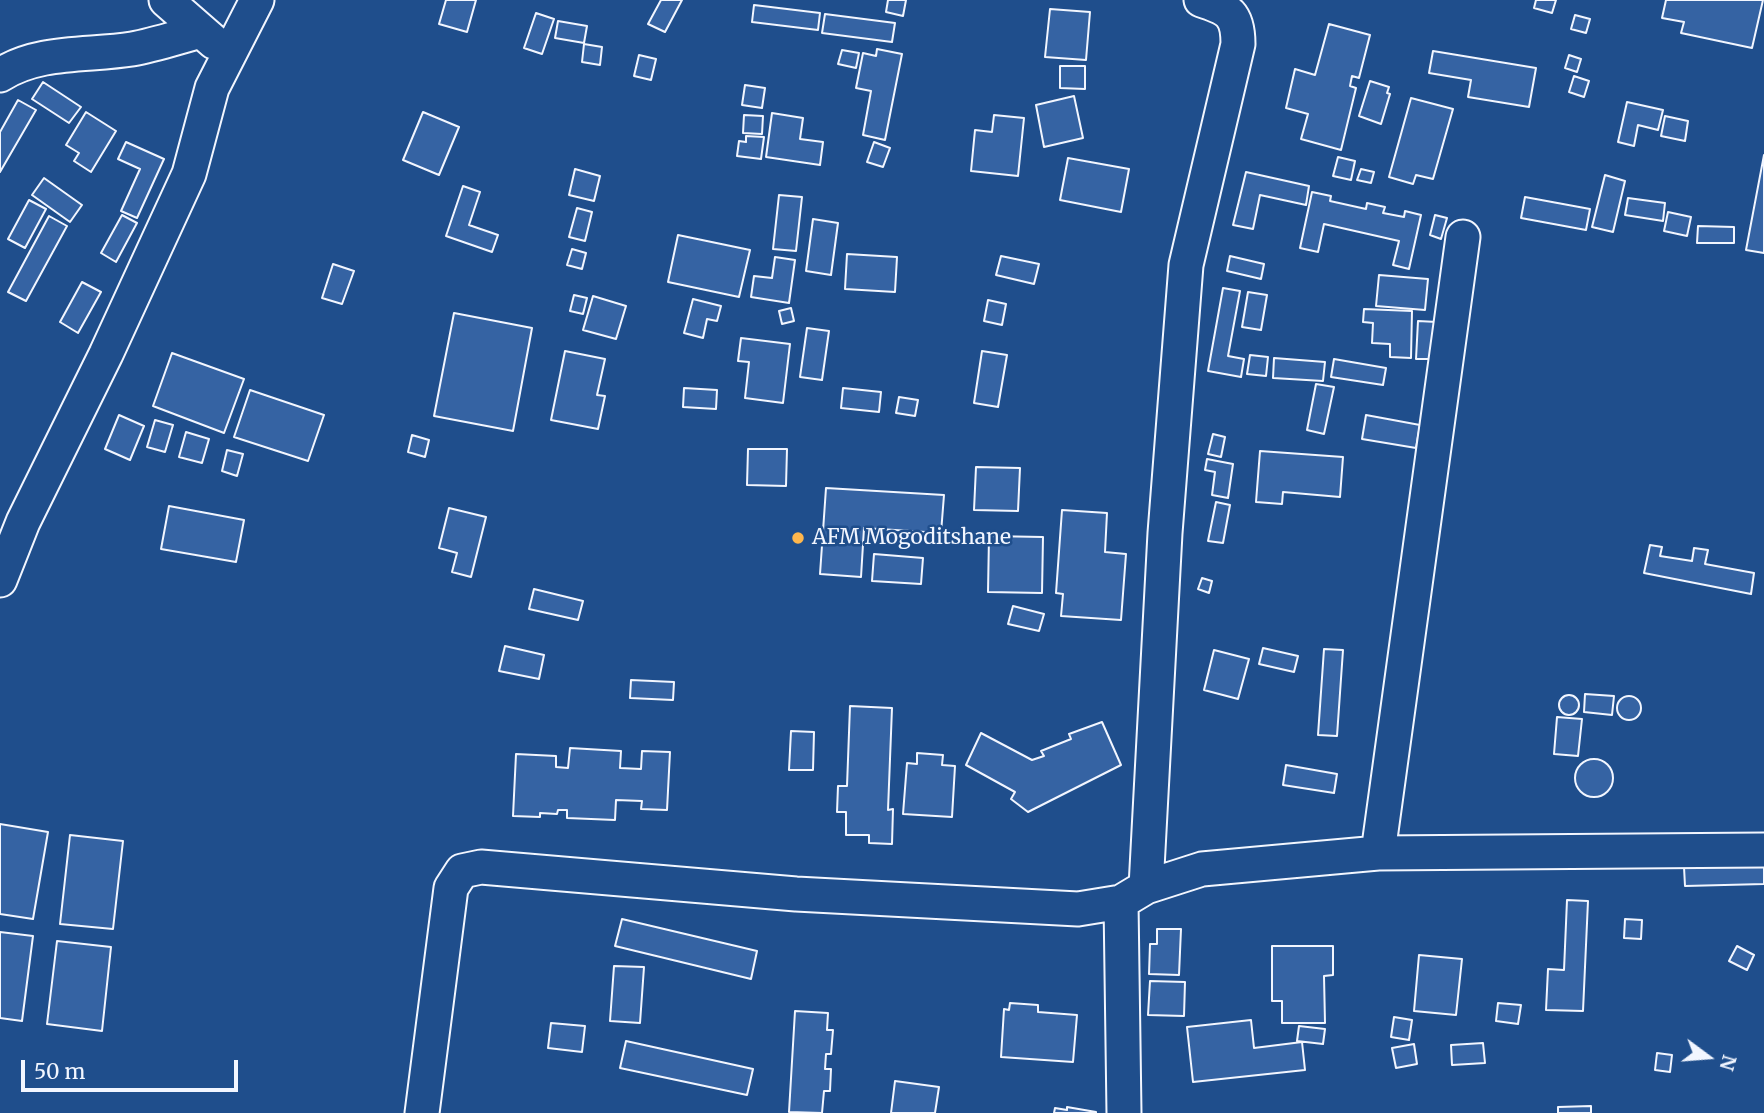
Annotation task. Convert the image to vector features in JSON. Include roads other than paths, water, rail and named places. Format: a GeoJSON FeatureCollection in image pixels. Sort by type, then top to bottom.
{"type":"FeatureCollection","features":[{"type":"Feature","properties":{"kind":"street"},"geometry":{"type":"LineString","coordinates":[[166,0],[228,55]]}},
{"type":"Feature","properties":{"kind":"street"},"geometry":{"type":"LineString","coordinates":[[0,580],[23,522],[106,354],[189,174],[212,88],[257,0]]}},
{"type":"Feature","properties":{"kind":"street"},"geometry":{"type":"LineString","coordinates":[[1124,1113],[1133,894],[1186,265],[1238,44],[1238,23],[1228,11],[1201,0]]}},
{"type":"Feature","properties":{"kind":"street"},"geometry":{"type":"LineString","coordinates":[[0,75],[15,66],[42,58],[133,49],[201,31]]}},
{"type":"Feature","properties":{"kind":"street"},"geometry":{"type":"LineString","coordinates":[[1377,853],[1462,237]]}},
{"type":"Feature","properties":{"kind":"street"},"geometry":{"type":"LineString","coordinates":[[422,1113],[451,888],[462,871],[481,867],[796,894],[1078,909],[1133,894],[1202,869],[1260,861],[1377,853],[1764,850]]}},
{"type":"Feature","properties":{"kind":"place","name":"AFM Mogoditshane"},"geometry":{"type":"Point","coordinates":[798,538]}}]}
